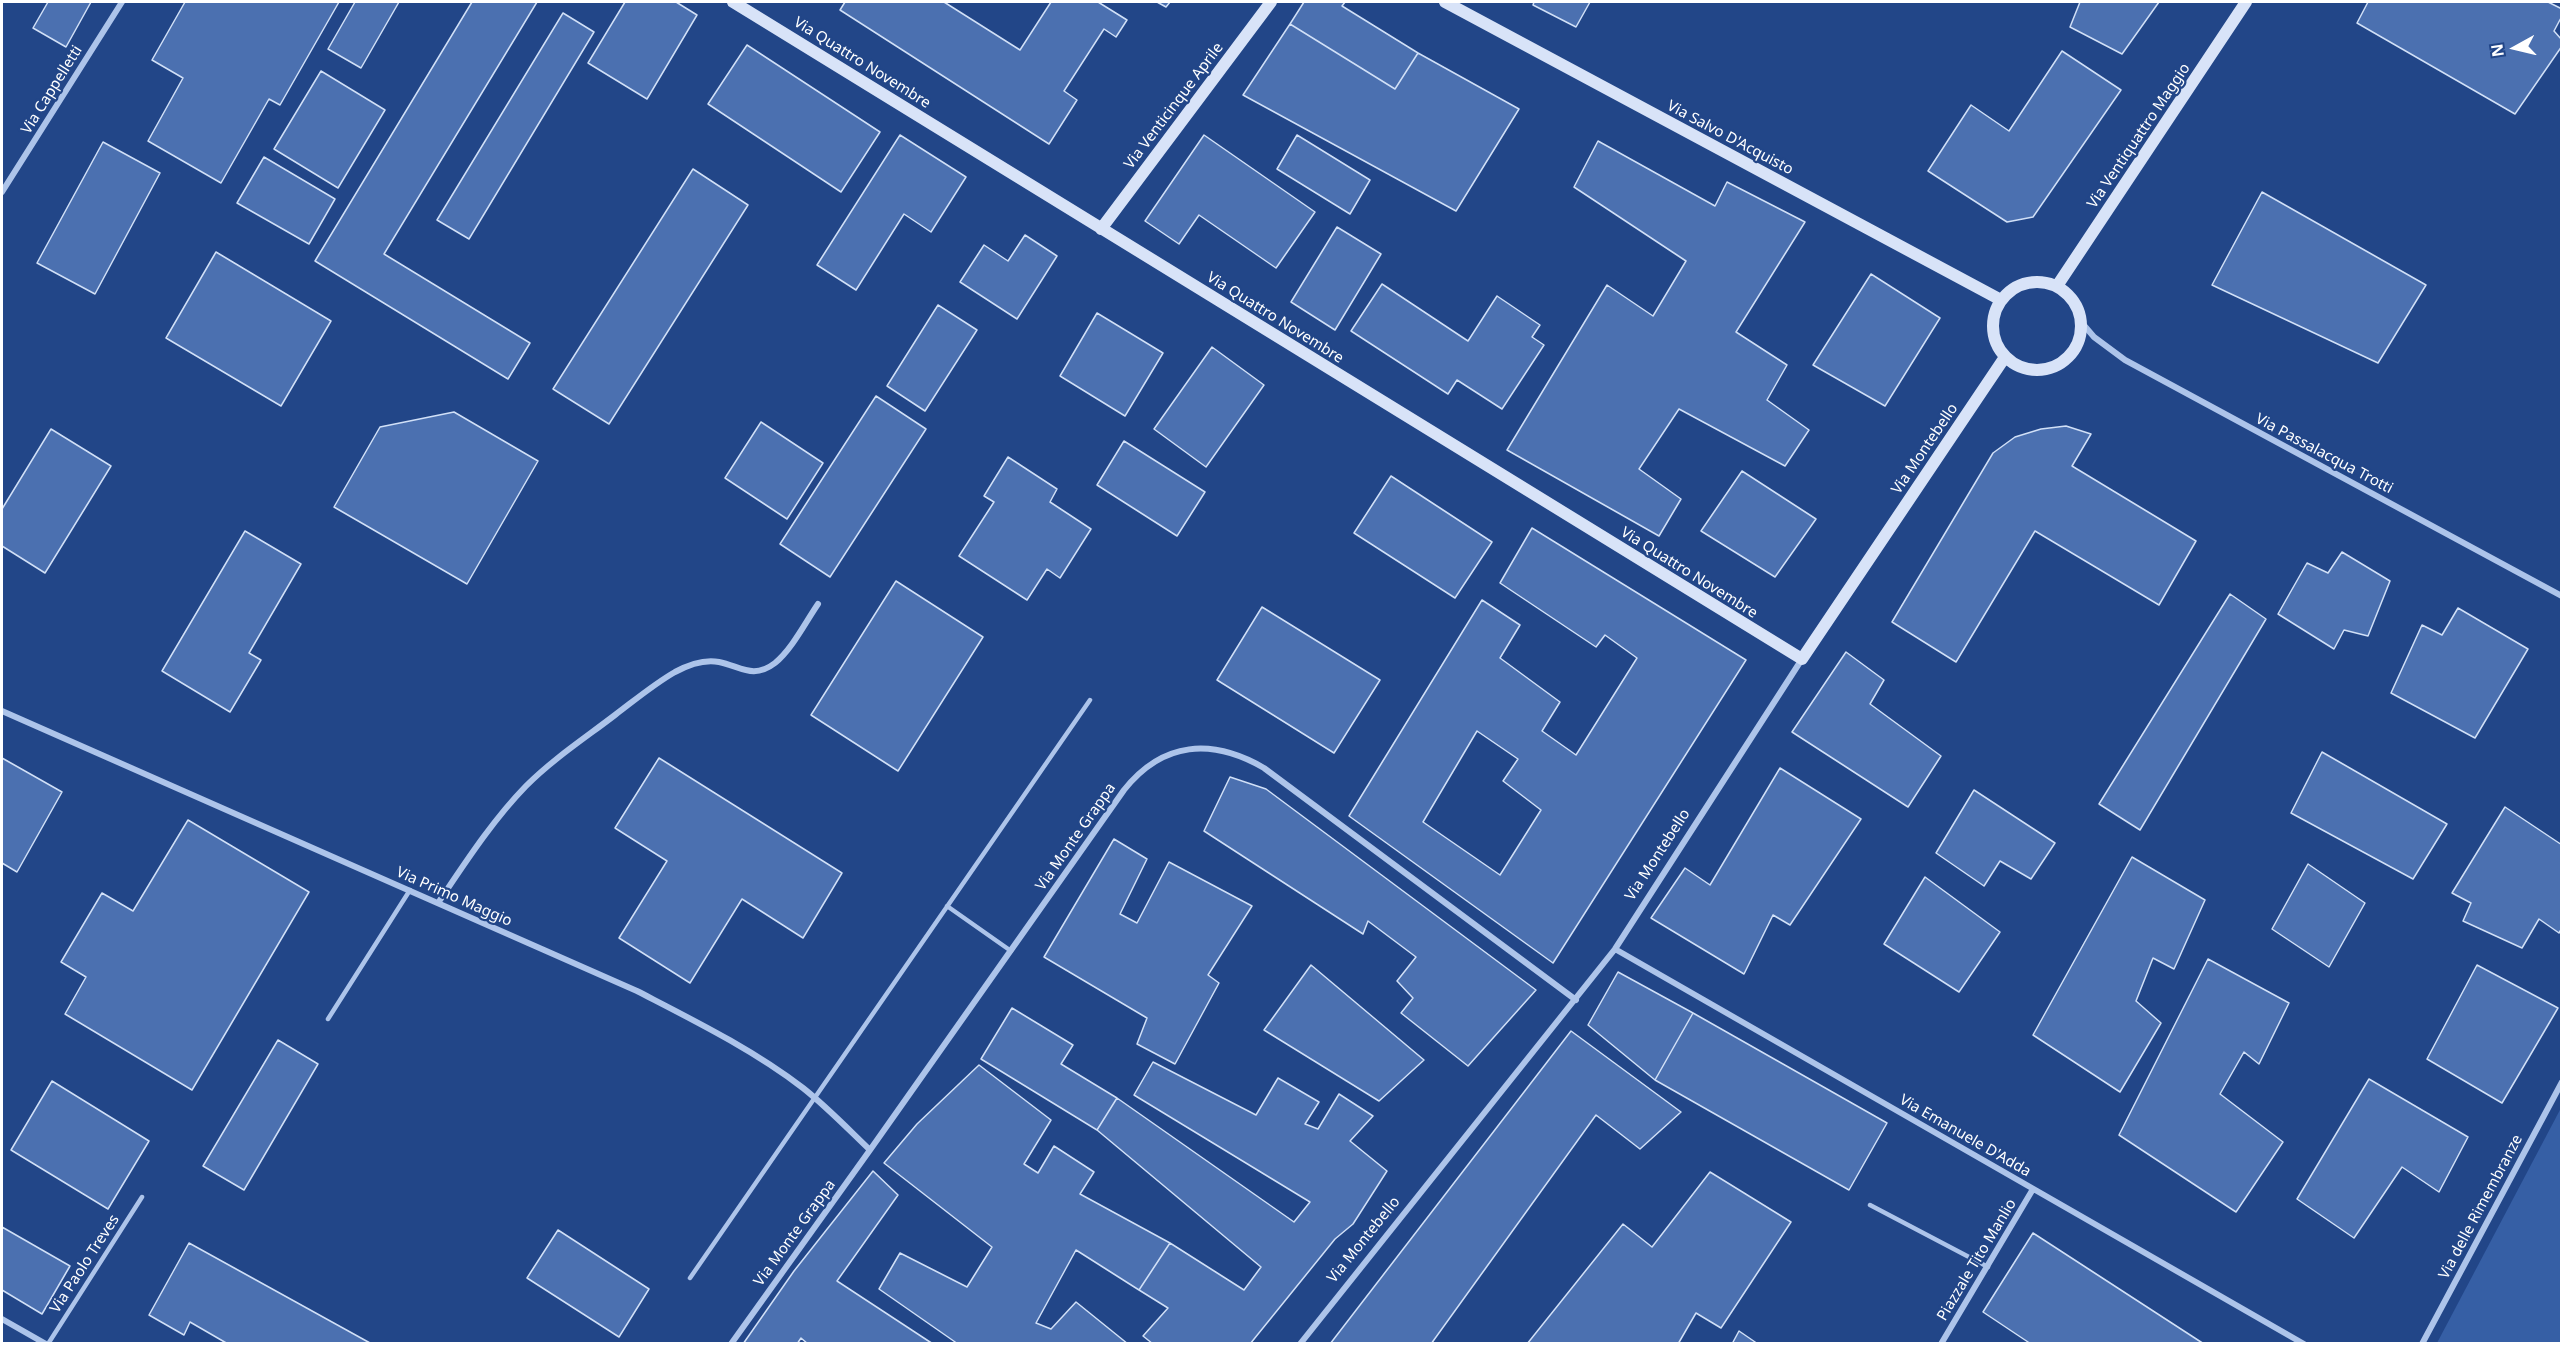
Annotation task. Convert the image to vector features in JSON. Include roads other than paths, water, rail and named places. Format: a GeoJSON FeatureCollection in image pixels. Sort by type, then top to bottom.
{"type":"FeatureCollection","features":[{"type":"Feature","properties":{"kind":"street","name":"Via Cappelletti"},"geometry":{"type":"LineString","coordinates":[[2,192],[122,2]]}},
{"type":"Feature","properties":{"kind":"street","name":"Via Quattro Novembre"},"geometry":{"type":"LineString","coordinates":[[733,2],[1802,659]]}},
{"type":"Feature","properties":{"kind":"street","name":"Via Venticinque Aprile"},"geometry":{"type":"LineString","coordinates":[[1101,229],[1271,2]]}},
{"type":"Feature","properties":{"kind":"street","name":"Via Salvo D'Acquisto"},"geometry":{"type":"LineString","coordinates":[[1445,2],[2001,300]]}},
{"type":"Feature","properties":{"kind":"street","name":"Via Ventiquattro Maggio"},"geometry":{"type":"LineString","coordinates":[[2057,286],[2246,2]]}},
{"type":"Feature","properties":{"kind":"street"},"geometry":{"type":"LineString","coordinates":[[2042,282],[2057,286],[2069,295],[2078,308],[2082,323],[2080,339],[2074,351],[2064,362],[2050,369],[2034,371],[2020,367],[2005,357],[1996,344],[1993,329],[1994,314],[2001,300],[2012,289],[2027,283],[2042,282]]}},
{"type":"Feature","properties":{"kind":"street","name":"Via Passalacqua Trotti"},"geometry":{"type":"LineString","coordinates":[[2082,323],[2094,337],[2125,360],[2562,596]]}},
{"type":"Feature","properties":{"kind":"street","name":"Via Montebello"},"geometry":{"type":"LineString","coordinates":[[1300,1344],[1615,949],[1802,659],[2005,357]]}},
{"type":"Feature","properties":{"kind":"street"},"geometry":{"type":"LineString","coordinates":[[438,903],[503,813],[527,785],[561,756],[677,671],[708,661],[719,662],[744,672],[769,667],[781,657],[818,604]]}},
{"type":"Feature","properties":{"kind":"street","name":"Via Primo Maggio"},"geometry":{"type":"LineString","coordinates":[[2,711],[584,967],[671,1009],[738,1046],[814,1097],[870,1150]]}},
{"type":"Feature","properties":{"kind":"street","name":"Via Monte Grappa"},"geometry":{"type":"LineString","coordinates":[[730,1344],[1132,780],[1159,758],[1185,749],[1202,747],[1236,753],[1264,768],[1576,1000]]}},
{"type":"Feature","properties":{"kind":"street","name":"Via Emanuele D'Adda"},"geometry":{"type":"LineString","coordinates":[[1615,949],[2304,1344]]}},
{"type":"Feature","properties":{"kind":"street","name":"Via delle Rimembranze"},"geometry":{"type":"LineString","coordinates":[[2422,1344],[2562,1082]]}},
{"type":"Feature","properties":{"kind":"street","name":"Piazzale Tito Manlio"},"geometry":{"type":"LineString","coordinates":[[1941,1344],[2033,1189]]}},
{"type":"Feature","properties":{"kind":"street","name":"Via Paolo Treves"},"geometry":{"type":"LineString","coordinates":[[2,1319],[47,1344]]}},
{"type":"Feature","properties":{"kind":"lane"},"geometry":{"type":"LineString","coordinates":[[690,1278],[1090,700]]}},
{"type":"Feature","properties":{"kind":"lane"},"geometry":{"type":"LineString","coordinates":[[328,1019],[410,890]]}},
{"type":"Feature","properties":{"kind":"lane"},"geometry":{"type":"LineString","coordinates":[[947,906],[1011,951]]}},
{"type":"Feature","properties":{"kind":"lane","name":"Via Paolo Treves"},"geometry":{"type":"LineString","coordinates":[[47,1344],[142,1197]]}},
{"type":"Feature","properties":{"kind":"lane"},"geometry":{"type":"LineString","coordinates":[[1870,1205],[1988,1267]]}}]}
